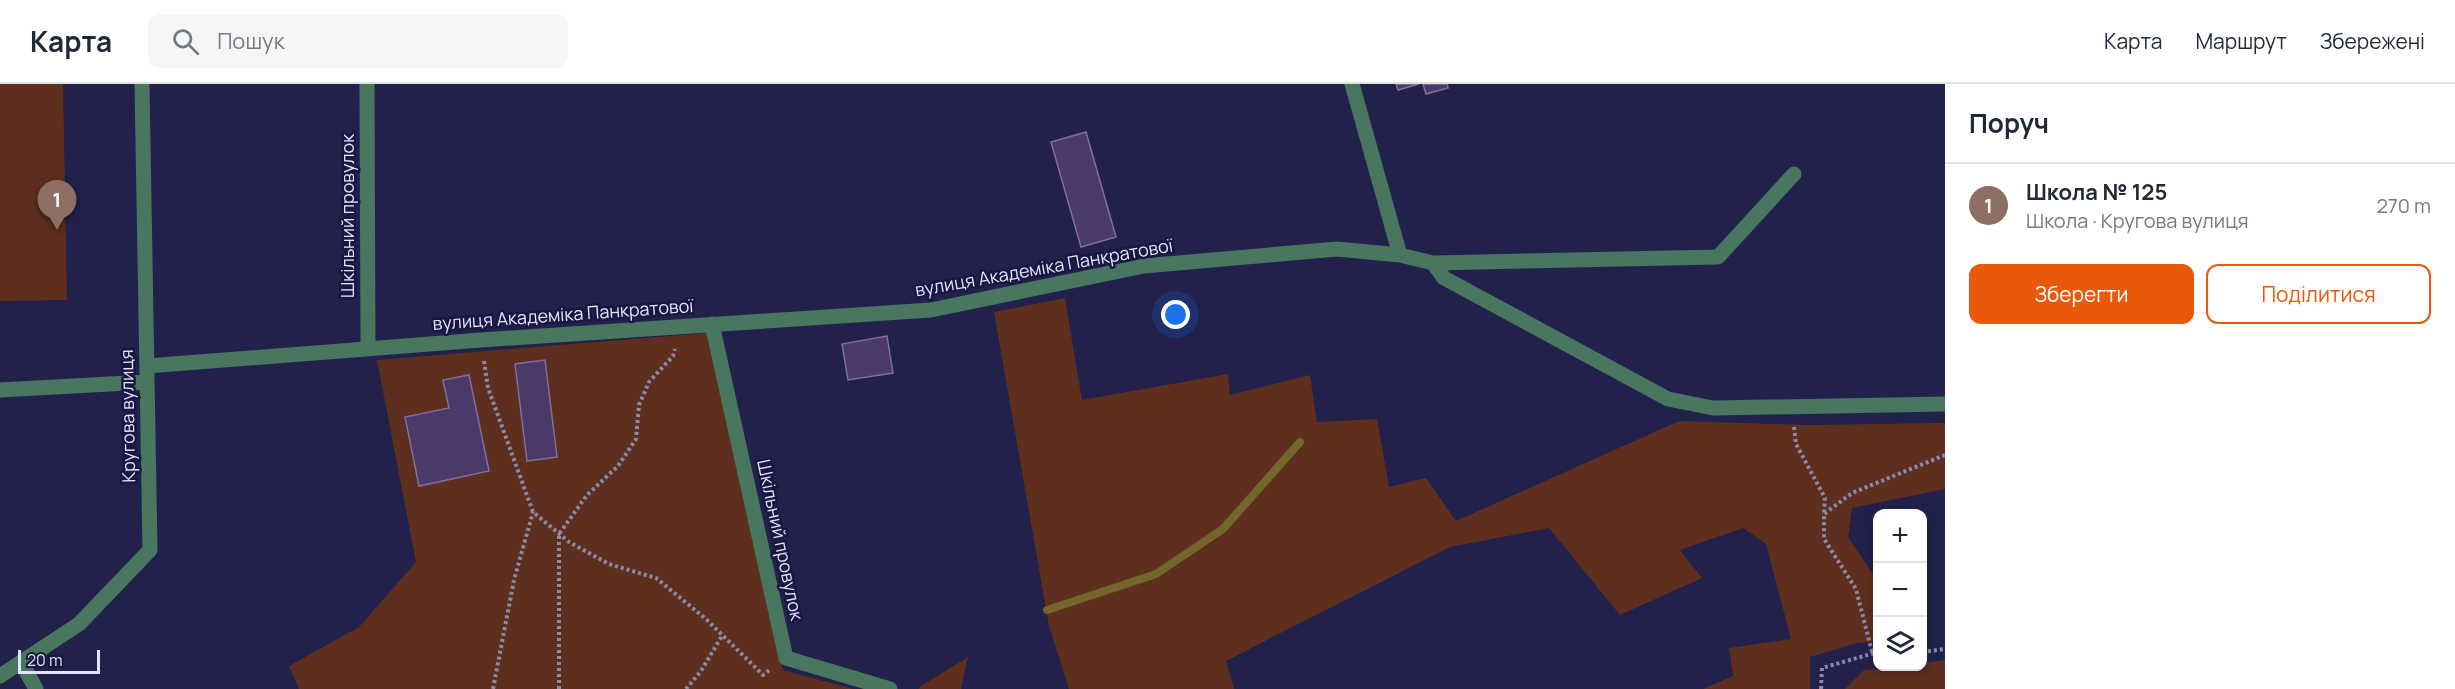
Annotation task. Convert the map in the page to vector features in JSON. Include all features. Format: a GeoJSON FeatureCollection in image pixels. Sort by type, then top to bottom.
{"type":"FeatureCollection","features":[{"type":"Feature","properties":{"kind":"street","name":"Кругова вулиця"},"geometry":{"type":"LineString","coordinates":[[0,676],[79,624],[150,550],[142,84]]}},
{"type":"Feature","properties":{"kind":"street","name":"Шкільний провулок"},"geometry":{"type":"LineString","coordinates":[[366,84],[368,348]]}},
{"type":"Feature","properties":{"kind":"street"},"geometry":{"type":"LineString","coordinates":[[1352,84],[1400,255]]}},
{"type":"Feature","properties":{"kind":"street"},"geometry":{"type":"LineString","coordinates":[[1432,263],[1718,257],[1794,174]]}},
{"type":"Feature","properties":{"kind":"street","name":"вулиця Академіка Панкратової"},"geometry":{"type":"LineString","coordinates":[[147,366],[368,348],[931,310],[1144,266],[1337,249],[1400,255],[1432,263],[1444,278],[1668,399],[1713,408],[1945,404]]}},
{"type":"Feature","properties":{"kind":"street","name":"Шкільний провулок"},"geometry":{"type":"LineString","coordinates":[[712,324],[786,658]]}},
{"type":"Feature","properties":{"kind":"street"},"geometry":{"type":"LineString","coordinates":[[0,390],[146,382]]}},
{"type":"Feature","properties":{"kind":"street"},"geometry":{"type":"LineString","coordinates":[[786,658],[891,689]]}},
{"type":"Feature","properties":{"kind":"street"},"geometry":{"type":"LineString","coordinates":[[21,662],[36,689]]}},
{"type":"Feature","properties":{"kind":"path"},"geometry":{"type":"LineString","coordinates":[[559,689],[559,534],[587,495],[618,466],[636,439],[639,405],[649,382],[673,356],[681,327]]}},
{"type":"Feature","properties":{"kind":"path"},"geometry":{"type":"LineString","coordinates":[[481,340],[488,388],[533,512],[569,542],[609,564],[656,578],[706,619],[763,675],[786,658]]}},
{"type":"Feature","properties":{"kind":"path"},"geometry":{"type":"LineString","coordinates":[[1792,407],[1796,444],[1826,498],[1824,539],[1856,589],[1873,645]]}},
{"type":"Feature","properties":{"kind":"path"},"geometry":{"type":"LineString","coordinates":[[1824,514],[1852,493],[1945,455]]}},
{"type":"Feature","properties":{"kind":"path"},"geometry":{"type":"LineString","coordinates":[[493,689],[514,580],[533,512]]}},
{"type":"Feature","properties":{"kind":"path"},"geometry":{"type":"LineString","coordinates":[[686,689],[701,671],[722,636]]}},
{"type":"Feature","properties":{"kind":"path"},"geometry":{"type":"LineString","coordinates":[[1927,651],[1945,649]]}},
{"type":"Feature","properties":{"kind":"path"},"geometry":{"type":"LineString","coordinates":[[1821,689],[1822,668],[1873,653]]}},
{"type":"Feature","properties":{"kind":"shaded area"},"geometry":{"type":"Polygon","coordinates":[[[0,84],[63,84],[67,300],[0,301],[0,84]]]}},
{"type":"Feature","properties":{"kind":"shaded area"},"geometry":{"type":"Polygon","coordinates":[[[1065,298],[1082,400],[1228,374],[1230,395],[1310,375],[1317,422],[1377,419],[1389,487],[1426,478],[1456,521],[1679,421],[1808,425],[1945,423],[1945,489],[1852,508],[1848,537],[1873,574],[1873,642],[1857,643],[1810,657],[1810,689],[1703,689],[1733,676],[1729,648],[1791,639],[1766,544],[1743,528],[1680,550],[1702,578],[1620,615],[1549,528],[1450,547],[1226,661],[1234,689],[1069,689],[1049,626],[994,312],[1065,298]]]}},
{"type":"Feature","properties":{"kind":"shaded area"},"geometry":{"type":"Polygon","coordinates":[[[707,333],[783,670],[853,689],[299,689],[289,666],[359,627],[416,562],[377,360],[707,333]]]}},
{"type":"Feature","properties":{"kind":"shaded area"},"geometry":{"type":"Polygon","coordinates":[[[968,657],[961,689],[919,689],[921,686],[968,657]]]}},
{"type":"Feature","properties":{"kind":"shaded area"},"geometry":{"type":"Polygon","coordinates":[[[1945,660],[1945,689],[1845,689],[1864,670],[1927,671],[1927,662],[1945,660]]]}},
{"type":"Feature","properties":{"kind":"building"},"geometry":{"type":"Polygon","coordinates":[[[1396,84],[1419,84],[1398,90],[1396,84]]]}},
{"type":"Feature","properties":{"kind":"building"},"geometry":{"type":"Polygon","coordinates":[[[1423,84],[1447,84],[1448,88],[1426,94],[1423,84]]]}},
{"type":"Feature","properties":{"kind":"building"},"geometry":{"type":"Polygon","coordinates":[[[1086,132],[1116,237],[1081,247],[1051,142],[1086,132]]]}},
{"type":"Feature","properties":{"kind":"building"},"geometry":{"type":"Polygon","coordinates":[[[887,336],[893,373],[848,380],[842,344],[887,336]]]}},
{"type":"Feature","properties":{"kind":"building"},"geometry":{"type":"Polygon","coordinates":[[[545,360],[557,457],[527,461],[515,364],[545,360]]]}},
{"type":"Feature","properties":{"kind":"building"},"geometry":{"type":"Polygon","coordinates":[[[469,375],[489,471],[419,486],[405,417],[449,408],[443,380],[469,375]]]}},
{"type":"Feature","properties":{"kind":"waterway"},"geometry":{"type":"LineString","coordinates":[[1047,610],[1156,574],[1223,529],[1300,442]]}},
{"type":"Feature","properties":{"kind":"place","name":"Школа № 125"},"geometry":{"type":"Point","coordinates":[57,230]}}]}
